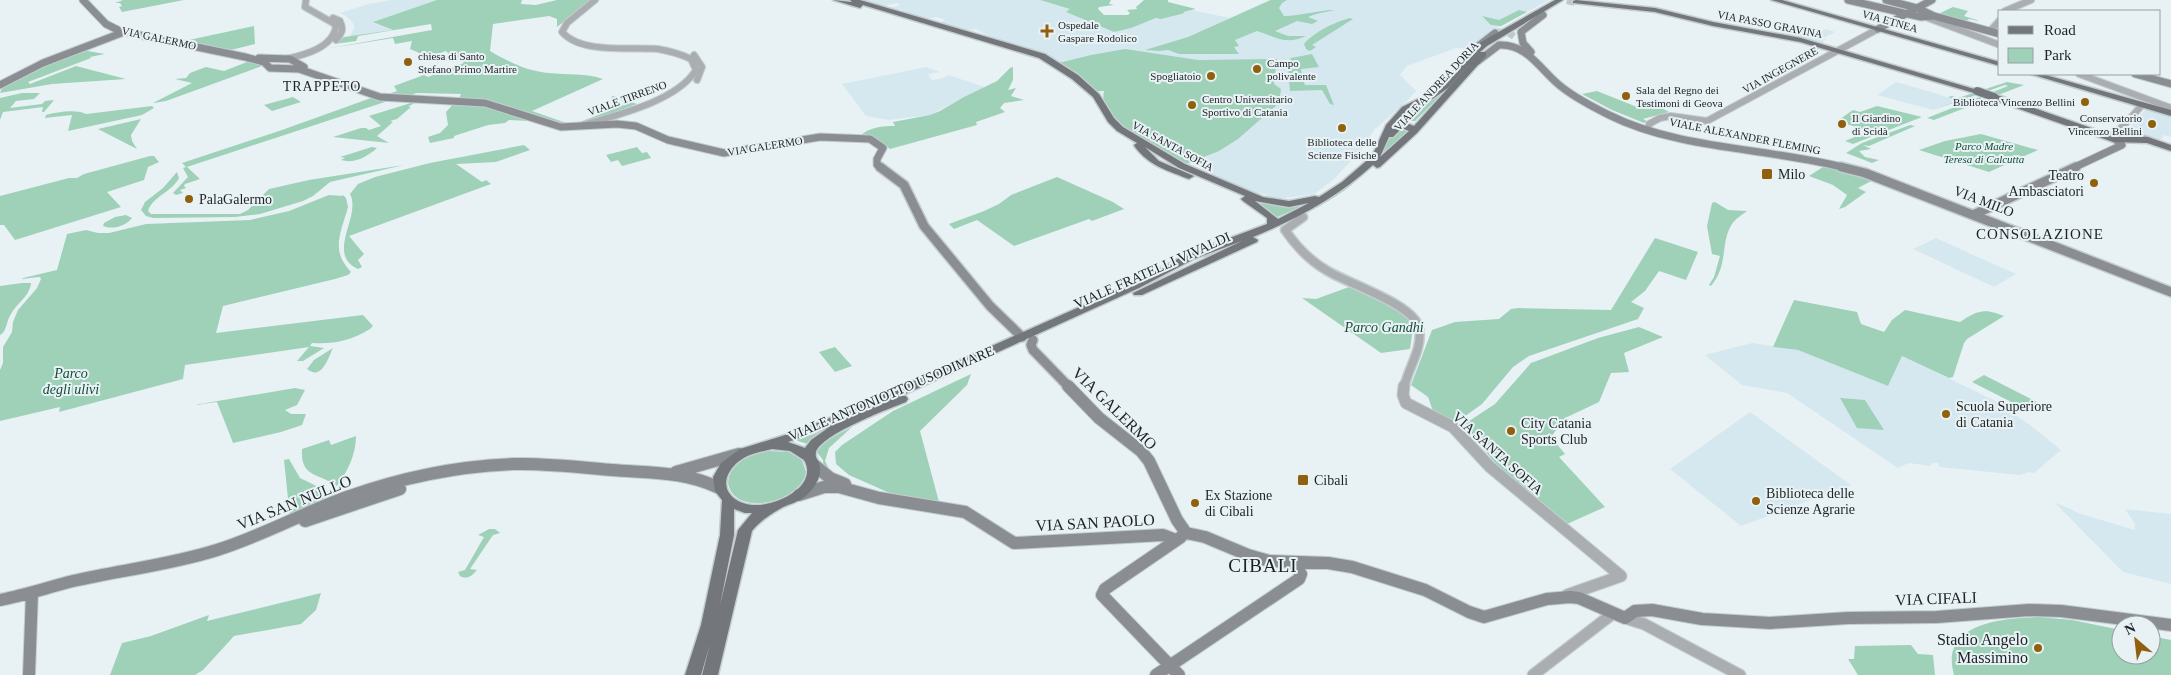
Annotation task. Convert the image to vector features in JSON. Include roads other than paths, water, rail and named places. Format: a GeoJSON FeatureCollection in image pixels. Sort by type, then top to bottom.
{"type":"FeatureCollection","features":[{"type":"Feature","properties":{"kind":"main road","name":"VIA GALERMO"},"geometry":{"type":"LineString","coordinates":[[83,0],[106,24],[124,32],[245,57]]}},
{"type":"Feature","properties":{"kind":"main road","name":"VIA SANTA SOFIA"},"geometry":{"type":"LineString","coordinates":[[836,0],[851,1],[995,44],[1049,63],[1091,96],[1111,126],[1140,147],[1147,156],[1173,170],[1243,197],[1274,219],[1272,225]]}},
{"type":"Feature","properties":{"kind":"main road","name":"VIALE ANDREA DORIA"},"geometry":{"type":"LineString","coordinates":[[1272,225],[1310,207],[1336,192],[1353,179],[1378,154],[1388,129],[1410,105],[1431,96],[1445,86],[1489,41],[1558,0]]}},
{"type":"Feature","properties":{"kind":"main road","name":"VIA ETNEA"},"geometry":{"type":"LineString","coordinates":[[1774,0],[1998,63]]}},
{"type":"Feature","properties":{"kind":"main road"},"geometry":{"type":"LineString","coordinates":[[1848,0],[1998,33]]}},
{"type":"Feature","properties":{"kind":"main road"},"geometry":{"type":"LineString","coordinates":[[1886,0],[1917,8],[1935,18]]}},
{"type":"Feature","properties":{"kind":"main road","name":"VIA INGEGNERE"},"geometry":{"type":"LineString","coordinates":[[1878,29],[1932,0]]}},
{"type":"Feature","properties":{"kind":"main road","name":"VIA SANTA SOFIA"},"geometry":{"type":"LineString","coordinates":[[851,1],[981,45],[995,44],[1042,56],[1067,71],[1096,96],[1111,120],[1120,129],[1151,149],[1212,180],[1256,198],[1284,204],[1310,201],[1336,192]]}},
{"type":"Feature","properties":{"kind":"main road","name":"VIALE ANDREA DORIA"},"geometry":{"type":"LineString","coordinates":[[1284,228],[1350,189],[1414,131],[1490,46],[1543,15],[1572,1]]}},
{"type":"Feature","properties":{"kind":"main road","name":"VIA PASSO GRAVINA"},"geometry":{"type":"LineString","coordinates":[[1572,1],[1655,10],[1713,24],[1792,38],[1977,91],[2083,127],[2117,141],[2148,140]]}},
{"type":"Feature","properties":{"kind":"main road","name":"VIALE ALEXANDER FLEMING"},"geometry":{"type":"LineString","coordinates":[[1543,15],[1523,30],[1523,43],[1568,88],[1604,109],[1648,127]]}},
{"type":"Feature","properties":{"kind":"main road"},"geometry":{"type":"LineString","coordinates":[[0,85],[42,63],[124,32]]}},
{"type":"Feature","properties":{"kind":"main road"},"geometry":{"type":"LineString","coordinates":[[1464,65],[1466,59],[1477,45],[1495,33]]}},
{"type":"Feature","properties":{"kind":"main road"},"geometry":{"type":"LineString","coordinates":[[1515,37],[1527,52],[1568,88]]}},
{"type":"Feature","properties":{"kind":"main road","name":"VIALE ALEXANDER FLEMING"},"geometry":{"type":"LineString","coordinates":[[1478,61],[1499,45],[1506,44],[1518,48],[1557,84],[1576,98],[1619,119],[1708,143],[1846,168],[1915,191]]}},
{"type":"Feature","properties":{"kind":"main road"},"geometry":{"type":"LineString","coordinates":[[245,57],[284,59],[320,75]]}},
{"type":"Feature","properties":{"kind":"main road"},"geometry":{"type":"LineString","coordinates":[[245,57],[264,62],[272,68],[290,67],[320,75]]}},
{"type":"Feature","properties":{"kind":"main road"},"geometry":{"type":"LineString","coordinates":[[267,65],[284,59]]}},
{"type":"Feature","properties":{"kind":"main road"},"geometry":{"type":"LineString","coordinates":[[282,67],[294,62]]}},
{"type":"Feature","properties":{"kind":"main road","name":"VIA GALERMO"},"geometry":{"type":"LineString","coordinates":[[320,75],[375,96],[477,102],[493,105],[553,125],[570,128],[600,122],[624,124],[642,128],[668,140],[724,153],[820,138],[863,138],[878,142],[883,148],[877,159],[877,165],[904,185],[924,226],[990,306],[1027,338],[1033,350],[1099,418],[1141,451],[1149,461],[1181,537]]}},
{"type":"Feature","properties":{"kind":"main road"},"geometry":{"type":"LineString","coordinates":[[2038,75],[2171,113]]}},
{"type":"Feature","properties":{"kind":"main road"},"geometry":{"type":"LineString","coordinates":[[2139,75],[2171,84]]}},
{"type":"Feature","properties":{"kind":"main road"},"geometry":{"type":"LineString","coordinates":[[1398,116],[1404,121],[1413,123],[1428,114]]}},
{"type":"Feature","properties":{"kind":"main road"},"geometry":{"type":"LineString","coordinates":[[1378,154],[1386,145],[1395,126],[1406,126],[1414,131]]}},
{"type":"Feature","properties":{"kind":"main road"},"geometry":{"type":"LineString","coordinates":[[2148,140],[2171,148]]}},
{"type":"Feature","properties":{"kind":"main road"},"geometry":{"type":"LineString","coordinates":[[1975,214],[2117,141]]}},
{"type":"Feature","properties":{"kind":"main road","name":"VIA MILO"},"geometry":{"type":"LineString","coordinates":[[1915,191],[2151,283]]}},
{"type":"Feature","properties":{"kind":"main road","name":"VIALE FRATELLI VIVALDI"},"geometry":{"type":"LineString","coordinates":[[1027,338],[1135,286],[1198,253],[1272,225]]}},
{"type":"Feature","properties":{"kind":"main road","name":"VIALE FRATELLI VIVALDI"},"geometry":{"type":"LineString","coordinates":[[1027,338],[1191,270],[1284,228]]}},
{"type":"Feature","properties":{"kind":"main road"},"geometry":{"type":"LineString","coordinates":[[1198,253],[1197,257],[1204,260],[1243,245]]}},
{"type":"Feature","properties":{"kind":"main road"},"geometry":{"type":"LineString","coordinates":[[1162,271],[1183,263],[1191,265],[1191,270]]}},
{"type":"Feature","properties":{"kind":"main road"},"geometry":{"type":"LineString","coordinates":[[2151,283],[2171,288]]}},
{"type":"Feature","properties":{"kind":"main road"},"geometry":{"type":"LineString","coordinates":[[2151,283],[2171,292]]}},
{"type":"Feature","properties":{"kind":"main road","name":"VIALE ANTONIOTTO USODIMARE"},"geometry":{"type":"LineString","coordinates":[[753,449],[802,434],[1027,338]]}},
{"type":"Feature","properties":{"kind":"main road","name":"VIALE ANTONIOTTO USODIMARE"},"geometry":{"type":"LineString","coordinates":[[811,460],[810,451],[815,443],[850,423],[1027,338]]}},
{"type":"Feature","properties":{"kind":"main road"},"geometry":{"type":"LineString","coordinates":[[665,474],[699,467],[753,449],[772,445],[791,447],[801,451],[830,478],[864,488],[893,500]]}},
{"type":"Feature","properties":{"kind":"main road"},"geometry":{"type":"LineString","coordinates":[[719,488],[719,480],[725,468],[732,460],[753,449]]}},
{"type":"Feature","properties":{"kind":"main road"},"geometry":{"type":"LineString","coordinates":[[798,495],[812,480],[814,471],[811,460]]}},
{"type":"Feature","properties":{"kind":"main road","name":"VIA SAN NULLO"},"geometry":{"type":"LineString","coordinates":[[0,600],[73,582],[204,554],[370,500],[434,476],[481,467],[516,464],[665,474]]}},
{"type":"Feature","properties":{"kind":"main road"},"geometry":{"type":"LineString","coordinates":[[665,474],[704,480],[719,488],[728,501],[728,535],[708,625],[693,675]]}},
{"type":"Feature","properties":{"kind":"main road"},"geometry":{"type":"LineString","coordinates":[[710,675],[745,530],[755,518],[798,495],[832,486],[893,500]]}},
{"type":"Feature","properties":{"kind":"main road","name":"VIA SAN PAOLO"},"geometry":{"type":"LineString","coordinates":[[893,500],[965,512],[1014,543],[1163,535],[1181,537]]}},
{"type":"Feature","properties":{"kind":"main road"},"geometry":{"type":"LineString","coordinates":[[728,501],[749,508],[776,506]]}},
{"type":"Feature","properties":{"kind":"main road"},"geometry":{"type":"LineString","coordinates":[[1174,670],[1102,596],[1105,589],[1181,537],[1210,538],[1256,558],[1293,563],[1332,563],[1388,577],[1424,590],[1484,617],[1556,598],[1573,597],[1611,615],[1625,618]]}},
{"type":"Feature","properties":{"kind":"main road"},"geometry":{"type":"LineString","coordinates":[[1156,675],[1174,670],[1299,579],[1301,574],[1293,563]]}},
{"type":"Feature","properties":{"kind":"main road"},"geometry":{"type":"LineString","coordinates":[[28,675],[32,593]]}},
{"type":"Feature","properties":{"kind":"main road","name":"VIA CIFALI"},"geometry":{"type":"LineString","coordinates":[[1625,618],[1635,611],[1652,610],[1702,619],[1770,623],[1848,618],[1937,617],[2029,610],[2061,611],[2171,624]]}},
{"type":"Feature","properties":{"kind":"street"},"geometry":{"type":"LineString","coordinates":[[284,59],[302,55],[319,47],[331,39],[337,31],[336,26],[331,21],[308,11],[305,6],[306,0]]}},
{"type":"Feature","properties":{"kind":"street"},"geometry":{"type":"LineString","coordinates":[[294,62],[330,44],[340,36],[343,30],[340,21],[313,8],[311,0]]}},
{"type":"Feature","properties":{"kind":"street","name":"VIALE TIRRENO"},"geometry":{"type":"LineString","coordinates":[[595,0],[565,25],[562,32],[566,39],[593,47],[646,47],[672,50],[691,59],[696,68],[692,78],[674,91],[600,122]]}},
{"type":"Feature","properties":{"kind":"street","name":"VIALE TIRRENO"},"geometry":{"type":"LineString","coordinates":[[600,0],[570,25],[569,32],[574,39],[593,44],[650,45],[675,48],[694,55],[702,65],[700,76],[689,86],[671,96],[635,110]]}},
{"type":"Feature","properties":{"kind":"street"},"geometry":{"type":"LineString","coordinates":[[2007,10],[2031,0]]}},
{"type":"Feature","properties":{"kind":"street"},"geometry":{"type":"LineString","coordinates":[[1935,18],[1998,44]]}},
{"type":"Feature","properties":{"kind":"street"},"geometry":{"type":"LineString","coordinates":[[1990,31],[1998,21]]}},
{"type":"Feature","properties":{"kind":"street","name":"VIA INGEGNERE"},"geometry":{"type":"LineString","coordinates":[[1648,127],[1660,118],[1671,116],[1706,122],[1878,29]]}},
{"type":"Feature","properties":{"kind":"street"},"geometry":{"type":"LineString","coordinates":[[2082,75],[2171,108]]}},
{"type":"Feature","properties":{"kind":"street"},"geometry":{"type":"LineString","coordinates":[[2117,141],[2113,135],[2126,124],[2142,104]]}},
{"type":"Feature","properties":{"kind":"street"},"geometry":{"type":"LineString","coordinates":[[600,122],[612,121],[635,110]]}},
{"type":"Feature","properties":{"kind":"street"},"geometry":{"type":"LineString","coordinates":[[624,124],[622,122],[623,119],[635,110]]}},
{"type":"Feature","properties":{"kind":"street"},"geometry":{"type":"LineString","coordinates":[[2126,124],[2129,133],[2148,140]]}},
{"type":"Feature","properties":{"kind":"street","name":"VIA SANTA SOFIA"},"geometry":{"type":"LineString","coordinates":[[1284,228],[1299,250],[1309,259],[1349,283],[1410,313],[1418,324],[1421,338],[1404,394],[1406,403],[1453,426],[1490,467],[1621,576],[1589,587]]}},
{"type":"Feature","properties":{"kind":"street"},"geometry":{"type":"LineString","coordinates":[[1556,598],[1589,587],[1589,598],[1597,608]]}},
{"type":"Feature","properties":{"kind":"street"},"geometry":{"type":"LineString","coordinates":[[1533,675],[1611,615]]}},
{"type":"Feature","properties":{"kind":"street"},"geometry":{"type":"LineString","coordinates":[[1625,618],[1651,628],[1740,675]]}},
{"type":"Feature","properties":{"kind":"tunnel"},"geometry":{"type":"LineString","coordinates":[[1567,0],[1575,2]]}},
{"type":"Feature","properties":{"kind":"tunnel"},"geometry":{"type":"LineString","coordinates":[[1497,32],[1509,33],[1515,37]]}},
{"type":"Feature","properties":{"kind":"place","name":"Ospedale Gaspare Rodolico"},"geometry":{"type":"Point","coordinates":[1047,31]}},
{"type":"Feature","properties":{"kind":"place","name":"chiesa di Santo Stefano Primo Martire"},"geometry":{"type":"Point","coordinates":[408,62]}},
{"type":"Feature","properties":{"kind":"place","name":"Campo polivalente"},"geometry":{"type":"Point","coordinates":[1257,69]}},
{"type":"Feature","properties":{"kind":"place","name":"Spogliatoio"},"geometry":{"type":"Point","coordinates":[1211,76]}},
{"type":"Feature","properties":{"kind":"place","name":"Sala del Regno dei Testimoni di Geova"},"geometry":{"type":"Point","coordinates":[1626,96]}},
{"type":"Feature","properties":{"kind":"place","name":"Biblioteca Vincenzo Bellini"},"geometry":{"type":"Point","coordinates":[2085,102]}},
{"type":"Feature","properties":{"kind":"place","name":"Centro Universitario Sportivo di Catania"},"geometry":{"type":"Point","coordinates":[1192,105]}},
{"type":"Feature","properties":{"kind":"place","name":"Il Giardino di Scidà"},"geometry":{"type":"Point","coordinates":[1842,124]}},
{"type":"Feature","properties":{"kind":"place","name":"Conservatorio Vincenzo Bellini"},"geometry":{"type":"Point","coordinates":[2152,124]}},
{"type":"Feature","properties":{"kind":"place","name":"Biblioteca delle Scienze Fisiche"},"geometry":{"type":"Point","coordinates":[1342,128]}},
{"type":"Feature","properties":{"kind":"place","name":"Milo"},"geometry":{"type":"Point","coordinates":[1767,174]}},
{"type":"Feature","properties":{"kind":"place","name":"Teatro Ambasciatori"},"geometry":{"type":"Point","coordinates":[2094,183]}},
{"type":"Feature","properties":{"kind":"place","name":"PalaGalermo"},"geometry":{"type":"Point","coordinates":[189,199]}},
{"type":"Feature","properties":{"kind":"place","name":"Scuola Superiore di Catania"},"geometry":{"type":"Point","coordinates":[1946,414]}},
{"type":"Feature","properties":{"kind":"place","name":"City Catania Sports Club"},"geometry":{"type":"Point","coordinates":[1511,431]}},
{"type":"Feature","properties":{"kind":"place","name":"Cibali"},"geometry":{"type":"Point","coordinates":[1303,480]}},
{"type":"Feature","properties":{"kind":"place","name":"Biblioteca delle Scienze Agrarie"},"geometry":{"type":"Point","coordinates":[1756,501]}},
{"type":"Feature","properties":{"kind":"place","name":"Ex Stazione di Cibali"},"geometry":{"type":"Point","coordinates":[1195,503]}},
{"type":"Feature","properties":{"kind":"place","name":"Stadio Angelo Massimino"},"geometry":{"type":"Point","coordinates":[2038,648]}},
{"type":"Feature","properties":{"kind":"district","name":"TRAPPETO"},"geometry":{"type":"Point","coordinates":[322,86]}},
{"type":"Feature","properties":{"kind":"district","name":"CONSOLAZIONE"},"geometry":{"type":"Point","coordinates":[2040,234]}},
{"type":"Feature","properties":{"kind":"district","name":"CIBALI"},"geometry":{"type":"Point","coordinates":[1263,565]}},
{"type":"Feature","properties":{"kind":"park label","name":"Parco Madre Teresa di Calcutta"},"geometry":{"type":"Point","coordinates":[1984,152]}},
{"type":"Feature","properties":{"kind":"park label","name":"Parco Gandhi"},"geometry":{"type":"Point","coordinates":[1384,327]}},
{"type":"Feature","properties":{"kind":"park label","name":"Parco degli ulivi"},"geometry":{"type":"Point","coordinates":[71,382]}}]}
